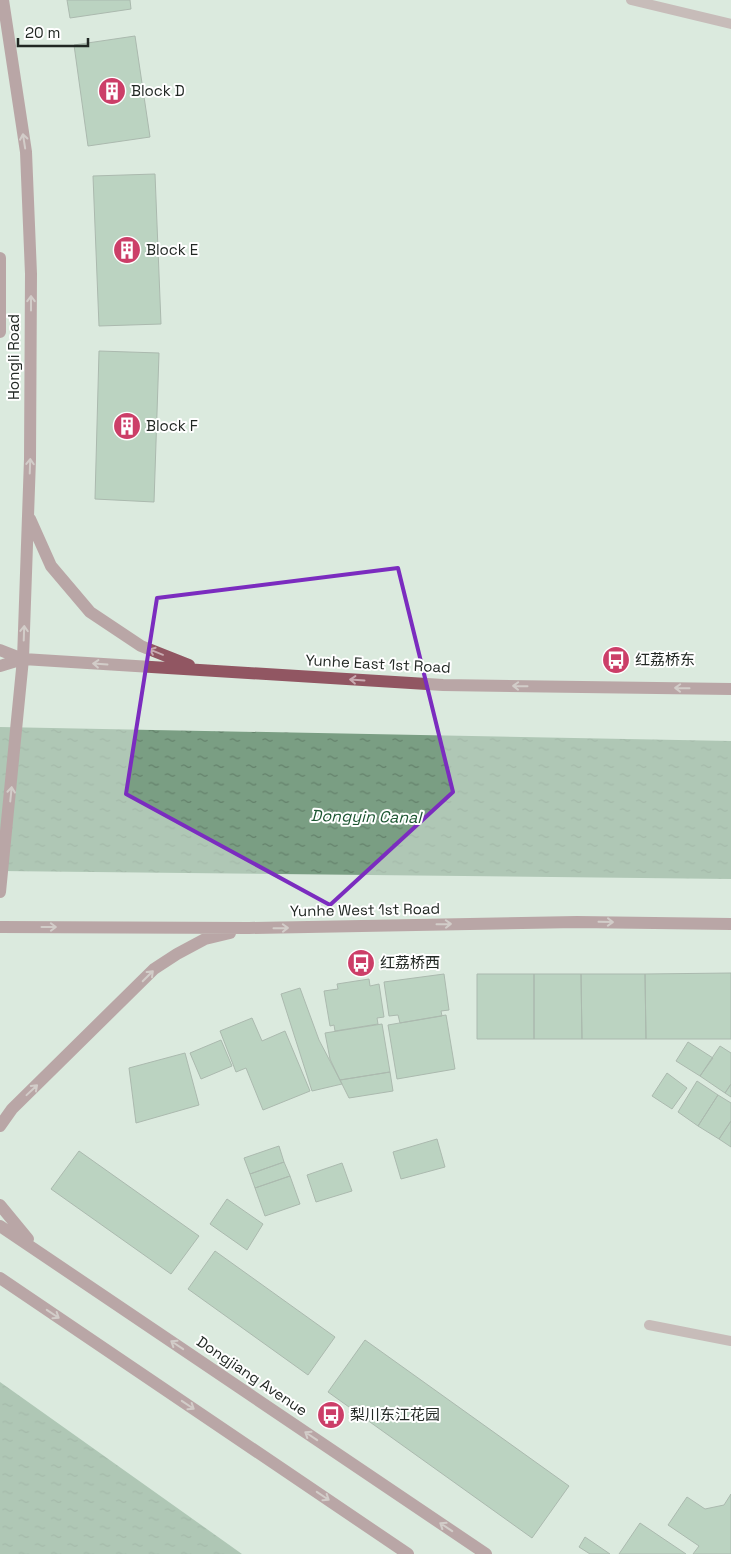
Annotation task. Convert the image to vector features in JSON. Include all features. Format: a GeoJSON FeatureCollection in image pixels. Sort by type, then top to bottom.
{"type":"FeatureCollection","features":[{"type":"Feature","properties":{"kind":"main road","name":"Hongli Road"},"geometry":{"type":"LineString","coordinates":[[0,892],[19,716],[23,659],[30,449],[31,274],[26,152],[4,0]]}},
{"type":"Feature","properties":{"kind":"main road","name":"Hongli Road"},"geometry":{"type":"LineString","coordinates":[[0,258],[0,332]]}},
{"type":"Feature","properties":{"kind":"main road"},"geometry":{"type":"LineString","coordinates":[[28,514],[51,566],[90,612],[141,646],[201,670]]}},
{"type":"Feature","properties":{"kind":"main road"},"geometry":{"type":"LineString","coordinates":[[0,650],[23,659]]}},
{"type":"Feature","properties":{"kind":"main road"},"geometry":{"type":"LineString","coordinates":[[0,666],[23,659]]}},
{"type":"Feature","properties":{"kind":"main road","name":"Yunhe East 1st Road"},"geometry":{"type":"LineString","coordinates":[[23,659],[443,685],[731,689]]}},
{"type":"Feature","properties":{"kind":"main road","name":"Yunhe West 1st Road"},"geometry":{"type":"LineString","coordinates":[[0,927],[248,928],[577,922],[731,924]]}},
{"type":"Feature","properties":{"kind":"main road"},"geometry":{"type":"LineString","coordinates":[[0,1126],[12,1109],[154,969],[205,939],[248,928]]}},
{"type":"Feature","properties":{"kind":"main road"},"geometry":{"type":"LineString","coordinates":[[0,1205],[40,1252]]}},
{"type":"Feature","properties":{"kind":"main road","name":"Dongjiang Avenue"},"geometry":{"type":"LineString","coordinates":[[0,1226],[486,1554]]}},
{"type":"Feature","properties":{"kind":"main road"},"geometry":{"type":"LineString","coordinates":[[0,1270],[13,1287]]}},
{"type":"Feature","properties":{"kind":"main road"},"geometry":{"type":"LineString","coordinates":[[0,1278],[408,1554]]}},
{"type":"Feature","properties":{"kind":"lane"},"geometry":{"type":"LineString","coordinates":[[631,0],[731,24]]}},
{"type":"Feature","properties":{"kind":"lane"},"geometry":{"type":"LineString","coordinates":[[649,1325],[731,1341]]}},
{"type":"Feature","properties":{"kind":"highlighted area"},"geometry":{"type":"Polygon","coordinates":[[[398,568],[453,792],[330,905],[126,794],[157,598],[398,568]]]}},
{"type":"Feature","properties":{"kind":"water","name":"Dongyin Canal"},"geometry":{"type":"Polygon","coordinates":[[[0,727],[731,741],[731,879],[0,871],[0,727]]]}},
{"type":"Feature","properties":{"kind":"water"},"geometry":{"type":"Polygon","coordinates":[[[0,1382],[242,1554],[0,1554],[0,1382]]]}},
{"type":"Feature","properties":{"kind":"building"},"geometry":{"type":"Polygon","coordinates":[[[67,0],[130,0],[131,9],[70,18],[67,0]]]}},
{"type":"Feature","properties":{"kind":"building","name":"Block D"},"geometry":{"type":"Polygon","coordinates":[[[135,36],[150,137],[88,146],[74,45],[135,36]]]}},
{"type":"Feature","properties":{"kind":"building","name":"Block E"},"geometry":{"type":"Polygon","coordinates":[[[155,174],[161,324],[99,326],[93,176],[155,174]]]}},
{"type":"Feature","properties":{"kind":"building","name":"Block F"},"geometry":{"type":"Polygon","coordinates":[[[99,351],[159,353],[154,502],[95,499],[99,351]]]}},
{"type":"Feature","properties":{"kind":"building"},"geometry":{"type":"Polygon","coordinates":[[[731,973],[731,1039],[646,1039],[645,974],[731,973]]]}},
{"type":"Feature","properties":{"kind":"building"},"geometry":{"type":"Polygon","coordinates":[[[444,974],[449,1010],[441,1011],[442,1016],[400,1023],[398,1015],[389,1016],[384,982],[444,974]]]}},
{"type":"Feature","properties":{"kind":"building"},"geometry":{"type":"Polygon","coordinates":[[[477,974],[534,974],[534,1039],[477,1039],[477,974]]]}},
{"type":"Feature","properties":{"kind":"building"},"geometry":{"type":"Polygon","coordinates":[[[534,974],[581,974],[582,1039],[534,1039],[534,974]]]}},
{"type":"Feature","properties":{"kind":"building"},"geometry":{"type":"Polygon","coordinates":[[[581,974],[645,974],[646,1039],[582,1039],[581,974]]]}},
{"type":"Feature","properties":{"kind":"building"},"geometry":{"type":"Polygon","coordinates":[[[369,979],[370,986],[379,984],[384,1017],[377,1018],[378,1024],[335,1031],[334,1025],[330,1026],[324,991],[338,989],[337,984],[369,979]]]}},
{"type":"Feature","properties":{"kind":"building"},"geometry":{"type":"Polygon","coordinates":[[[300,988],[319,1040],[342,1084],[312,1091],[281,994],[300,988]]]}},
{"type":"Feature","properties":{"kind":"building"},"geometry":{"type":"Polygon","coordinates":[[[446,1015],[455,1069],[397,1079],[388,1025],[446,1015]]]}},
{"type":"Feature","properties":{"kind":"building"},"geometry":{"type":"Polygon","coordinates":[[[252,1018],[262,1041],[285,1031],[310,1091],[263,1110],[246,1068],[236,1072],[220,1031],[252,1018]]]}},
{"type":"Feature","properties":{"kind":"building"},"geometry":{"type":"Polygon","coordinates":[[[382,1024],[390,1072],[340,1080],[330,1059],[325,1033],[382,1024]]]}},
{"type":"Feature","properties":{"kind":"building"},"geometry":{"type":"Polygon","coordinates":[[[221,1040],[232,1066],[201,1079],[190,1053],[221,1040]]]}},
{"type":"Feature","properties":{"kind":"building"},"geometry":{"type":"Polygon","coordinates":[[[688,1042],[713,1058],[700,1076],[676,1061],[688,1042]]]}},
{"type":"Feature","properties":{"kind":"building"},"geometry":{"type":"Polygon","coordinates":[[[720,1046],[731,1053],[731,1084],[725,1093],[700,1076],[720,1046]]]}},
{"type":"Feature","properties":{"kind":"building"},"geometry":{"type":"Polygon","coordinates":[[[185,1053],[199,1105],[136,1123],[129,1068],[185,1053]]]}},
{"type":"Feature","properties":{"kind":"building"},"geometry":{"type":"Polygon","coordinates":[[[390,1072],[393,1091],[349,1098],[340,1080],[390,1072]]]}},
{"type":"Feature","properties":{"kind":"building"},"geometry":{"type":"Polygon","coordinates":[[[667,1073],[687,1088],[672,1109],[652,1096],[667,1073]]]}},
{"type":"Feature","properties":{"kind":"building"},"geometry":{"type":"Polygon","coordinates":[[[697,1081],[718,1095],[698,1126],[678,1112],[697,1081]]]}},
{"type":"Feature","properties":{"kind":"building"},"geometry":{"type":"Polygon","coordinates":[[[731,1084],[731,1097],[725,1093],[731,1084]]]}},
{"type":"Feature","properties":{"kind":"building"},"geometry":{"type":"Polygon","coordinates":[[[718,1095],[731,1103],[731,1121],[719,1139],[698,1126],[718,1095]]]}},
{"type":"Feature","properties":{"kind":"building"},"geometry":{"type":"Polygon","coordinates":[[[731,1121],[731,1147],[719,1139],[731,1121]]]}},
{"type":"Feature","properties":{"kind":"building"},"geometry":{"type":"Polygon","coordinates":[[[437,1139],[445,1167],[401,1179],[393,1152],[437,1139]]]}},
{"type":"Feature","properties":{"kind":"building"},"geometry":{"type":"Polygon","coordinates":[[[279,1146],[284,1162],[250,1174],[244,1158],[279,1146]]]}},
{"type":"Feature","properties":{"kind":"building"},"geometry":{"type":"Polygon","coordinates":[[[79,1151],[199,1236],[171,1274],[51,1189],[79,1151]]]}},
{"type":"Feature","properties":{"kind":"building"},"geometry":{"type":"Polygon","coordinates":[[[284,1162],[290,1176],[255,1188],[250,1174],[284,1162]]]}},
{"type":"Feature","properties":{"kind":"building"},"geometry":{"type":"Polygon","coordinates":[[[342,1163],[352,1191],[316,1202],[307,1175],[342,1163]]]}},
{"type":"Feature","properties":{"kind":"building"},"geometry":{"type":"Polygon","coordinates":[[[290,1176],[300,1204],[265,1216],[255,1188],[290,1176]]]}},
{"type":"Feature","properties":{"kind":"building"},"geometry":{"type":"Polygon","coordinates":[[[227,1199],[263,1224],[247,1250],[210,1224],[227,1199]]]}},
{"type":"Feature","properties":{"kind":"building"},"geometry":{"type":"Polygon","coordinates":[[[215,1251],[335,1337],[308,1375],[188,1289],[215,1251]]]}},
{"type":"Feature","properties":{"kind":"building"},"geometry":{"type":"Polygon","coordinates":[[[365,1340],[569,1486],[532,1538],[328,1392],[365,1340]]]}},
{"type":"Feature","properties":{"kind":"building"},"geometry":{"type":"Polygon","coordinates":[[[731,1494],[731,1554],[693,1554],[699,1546],[668,1525],[687,1497],[705,1509],[724,1505],[731,1494]]]}},
{"type":"Feature","properties":{"kind":"building"},"geometry":{"type":"Polygon","coordinates":[[[640,1523],[686,1554],[619,1554],[640,1523]]]}},
{"type":"Feature","properties":{"kind":"building"},"geometry":{"type":"Polygon","coordinates":[[[585,1537],[610,1554],[590,1554],[579,1547],[585,1537]]]}},
{"type":"Feature","properties":{"kind":"place","name":"Block D"},"geometry":{"type":"Point","coordinates":[112,91]}},
{"type":"Feature","properties":{"kind":"place","name":"Block E"},"geometry":{"type":"Point","coordinates":[127,250]}},
{"type":"Feature","properties":{"kind":"place","name":"Block F"},"geometry":{"type":"Point","coordinates":[127,426]}},
{"type":"Feature","properties":{"kind":"place","name":"红荔桥东"},"geometry":{"type":"Point","coordinates":[616,660]}},
{"type":"Feature","properties":{"kind":"place","name":"红荔桥西"},"geometry":{"type":"Point","coordinates":[361,963]}},
{"type":"Feature","properties":{"kind":"place","name":"梨川东江花园"},"geometry":{"type":"Point","coordinates":[331,1415]}}]}
